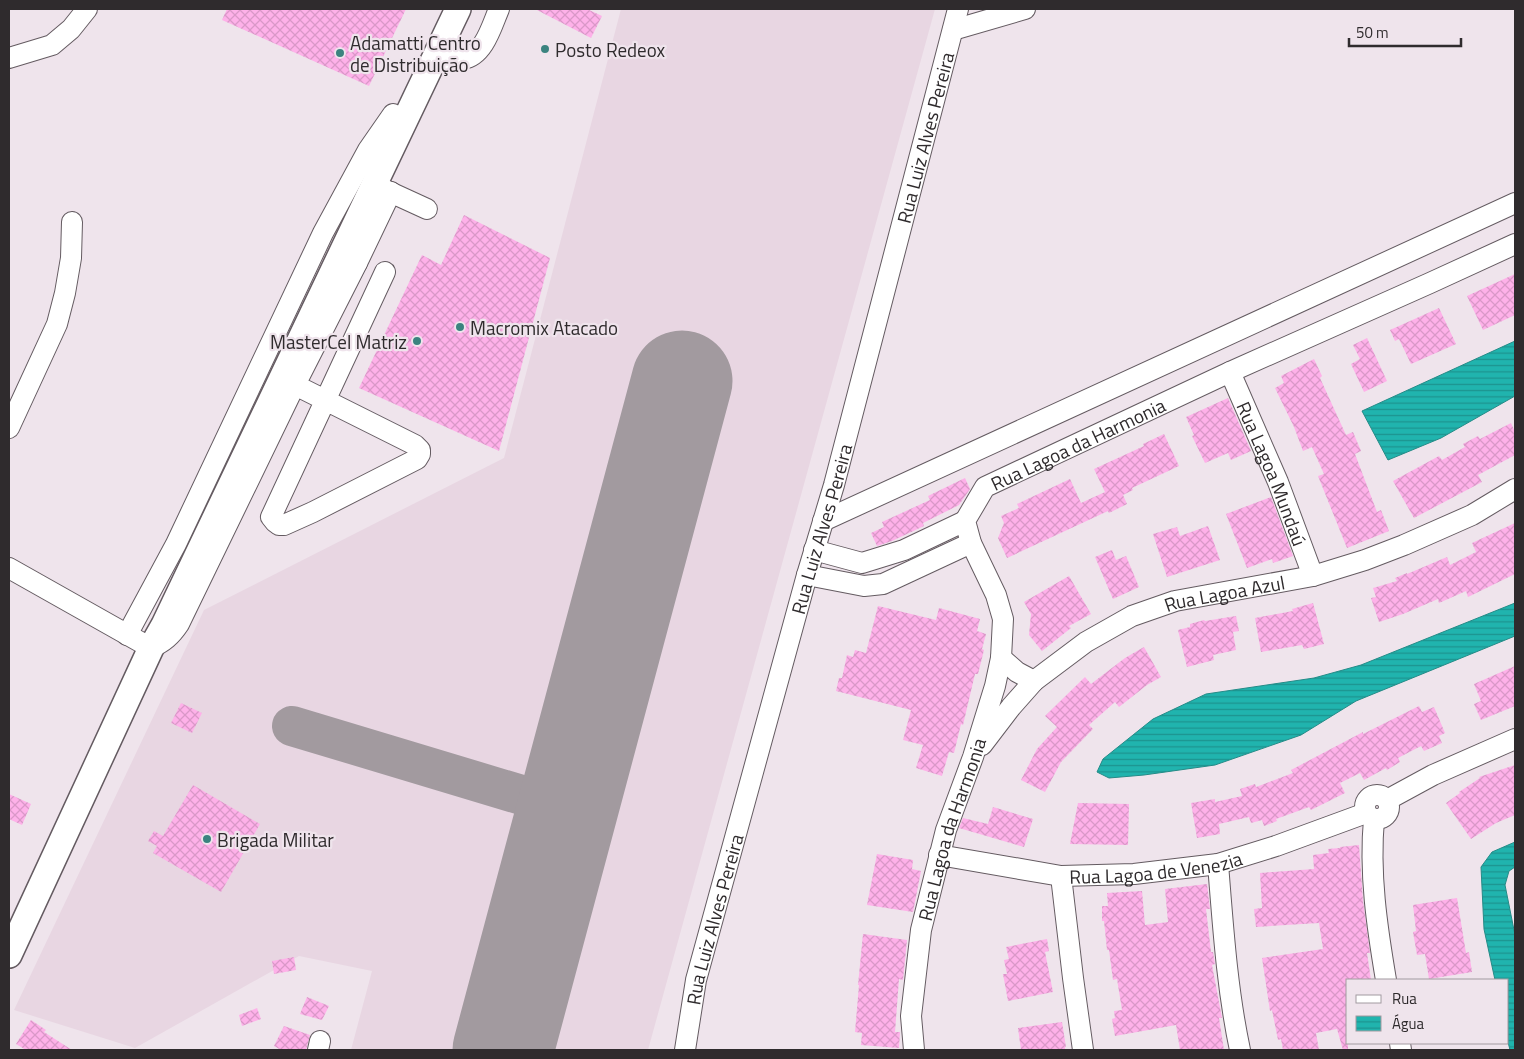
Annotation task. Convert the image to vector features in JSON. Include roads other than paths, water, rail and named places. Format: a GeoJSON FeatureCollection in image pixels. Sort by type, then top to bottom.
{"type":"FeatureCollection","features":[{"type":"Feature","properties":{"kind":"main road"},"geometry":{"type":"LineString","coordinates":[[9,921],[140,642],[443,9]]}},
{"type":"Feature","properties":{"kind":"main road"},"geometry":{"type":"LineString","coordinates":[[9,955],[140,642],[164,625],[348,260],[383,188],[406,120],[458,9]]}},
{"type":"Feature","properties":{"kind":"street"},"geometry":{"type":"LineString","coordinates":[[9,58],[52,45],[71,29],[87,9]]}},
{"type":"Feature","properties":{"kind":"street"},"geometry":{"type":"LineString","coordinates":[[434,58],[465,58],[476,53],[483,44],[500,9]]}},
{"type":"Feature","properties":{"kind":"street","name":"Rua Luiz Alves Pereira"},"geometry":{"type":"LineString","coordinates":[[685,1050],[696,980],[807,575],[834,485],[958,9]]}},
{"type":"Feature","properties":{"kind":"street"},"geometry":{"type":"LineString","coordinates":[[953,30],[1025,9]]}},
{"type":"Feature","properties":{"kind":"street"},"geometry":{"type":"LineString","coordinates":[[140,642],[176,544],[323,233],[368,150],[393,114]]}},
{"type":"Feature","properties":{"kind":"street"},"geometry":{"type":"LineString","coordinates":[[383,188],[427,209]]}},
{"type":"Feature","properties":{"kind":"street"},"geometry":{"type":"LineString","coordinates":[[823,521],[1515,204]]}},
{"type":"Feature","properties":{"kind":"street"},"geometry":{"type":"LineString","coordinates":[[9,428],[57,324],[71,258],[72,222]]}},
{"type":"Feature","properties":{"kind":"street","name":"Rua Lagoa da Harmonia"},"geometry":{"type":"LineString","coordinates":[[914,1050],[911,1016],[921,930],[946,830],[973,757],[995,686],[1001,658],[1003,619],[996,595],[971,543],[965,521],[985,487],[1230,372],[1515,244]]}},
{"type":"Feature","properties":{"kind":"street"},"geometry":{"type":"LineString","coordinates":[[9,568],[140,642],[162,643],[171,636],[179,624],[295,385],[348,260]]}},
{"type":"Feature","properties":{"kind":"street"},"geometry":{"type":"LineString","coordinates":[[295,385],[325,400],[415,445],[420,450],[417,459],[284,525],[279,525],[271,517],[325,400],[385,272]]}},
{"type":"Feature","properties":{"kind":"street","name":"Rua Lagoa Mundaú"},"geometry":{"type":"LineString","coordinates":[[1230,372],[1278,482],[1313,576]]}},
{"type":"Feature","properties":{"kind":"street","name":"Rua Lagoa Azul"},"geometry":{"type":"LineString","coordinates":[[973,757],[1034,681],[1086,642],[1132,616],[1175,601],[1313,576],[1365,560],[1472,515],[1515,489]]}},
{"type":"Feature","properties":{"kind":"street"},"geometry":{"type":"LineString","coordinates":[[814,550],[862,563],[904,550],[965,521]]}},
{"type":"Feature","properties":{"kind":"street"},"geometry":{"type":"LineString","coordinates":[[807,575],[864,586],[883,584],[971,543]]}},
{"type":"Feature","properties":{"kind":"street"},"geometry":{"type":"LineString","coordinates":[[904,550],[913,570]]}},
{"type":"Feature","properties":{"kind":"street"},"geometry":{"type":"LineString","coordinates":[[862,563],[864,586]]}},
{"type":"Feature","properties":{"kind":"street"},"geometry":{"type":"LineString","coordinates":[[1001,658],[1017,672],[1034,681]]}},
{"type":"Feature","properties":{"kind":"street"},"geometry":{"type":"LineString","coordinates":[[1386,979],[1375,913],[1370,816],[1379,819],[1389,809],[1387,800],[1433,775],[1515,738]]}},
{"type":"Feature","properties":{"kind":"street","name":"Rua Lagoa de Venezia"},"geometry":{"type":"LineString","coordinates":[[940,855],[1061,876],[1134,874],[1218,864],[1370,816]]}},
{"type":"Feature","properties":{"kind":"street"},"geometry":{"type":"LineString","coordinates":[[1218,864],[1226,958],[1240,1050]]}},
{"type":"Feature","properties":{"kind":"street"},"geometry":{"type":"LineString","coordinates":[[1061,876],[1083,1050]]}},
{"type":"Feature","properties":{"kind":"water"},"geometry":{"type":"Polygon","coordinates":[[[1515,341],[1515,396],[1441,438],[1388,460],[1362,411],[1515,341]]]}},
{"type":"Feature","properties":{"kind":"water"},"geometry":{"type":"Polygon","coordinates":[[[1515,603],[1515,636],[1356,701],[1301,735],[1215,765],[1109,778],[1097,772],[1103,759],[1153,719],[1206,694],[1314,678],[1361,665],[1515,603]]]}},
{"type":"Feature","properties":{"kind":"water"},"geometry":{"type":"Polygon","coordinates":[[[1515,842],[1515,867],[1509,871],[1505,885],[1515,935],[1515,1050],[1510,1050],[1508,1044],[1509,979],[1495,979],[1484,929],[1481,867],[1492,852],[1515,842]]]}},
{"type":"Feature","properties":{"kind":"place","name":"Posto Redeox"},"geometry":{"type":"Point","coordinates":[545,49]}},
{"type":"Feature","properties":{"kind":"place","name":"Adamatti Centro de Distribuição"},"geometry":{"type":"Point","coordinates":[340,53]}},
{"type":"Feature","properties":{"kind":"place","name":"Macromix Atacado"},"geometry":{"type":"Point","coordinates":[460,327]}},
{"type":"Feature","properties":{"kind":"place","name":"MasterCel Matriz"},"geometry":{"type":"Point","coordinates":[417,341]}},
{"type":"Feature","properties":{"kind":"place","name":"Brigada Militar"},"geometry":{"type":"Point","coordinates":[207,839]}}]}
